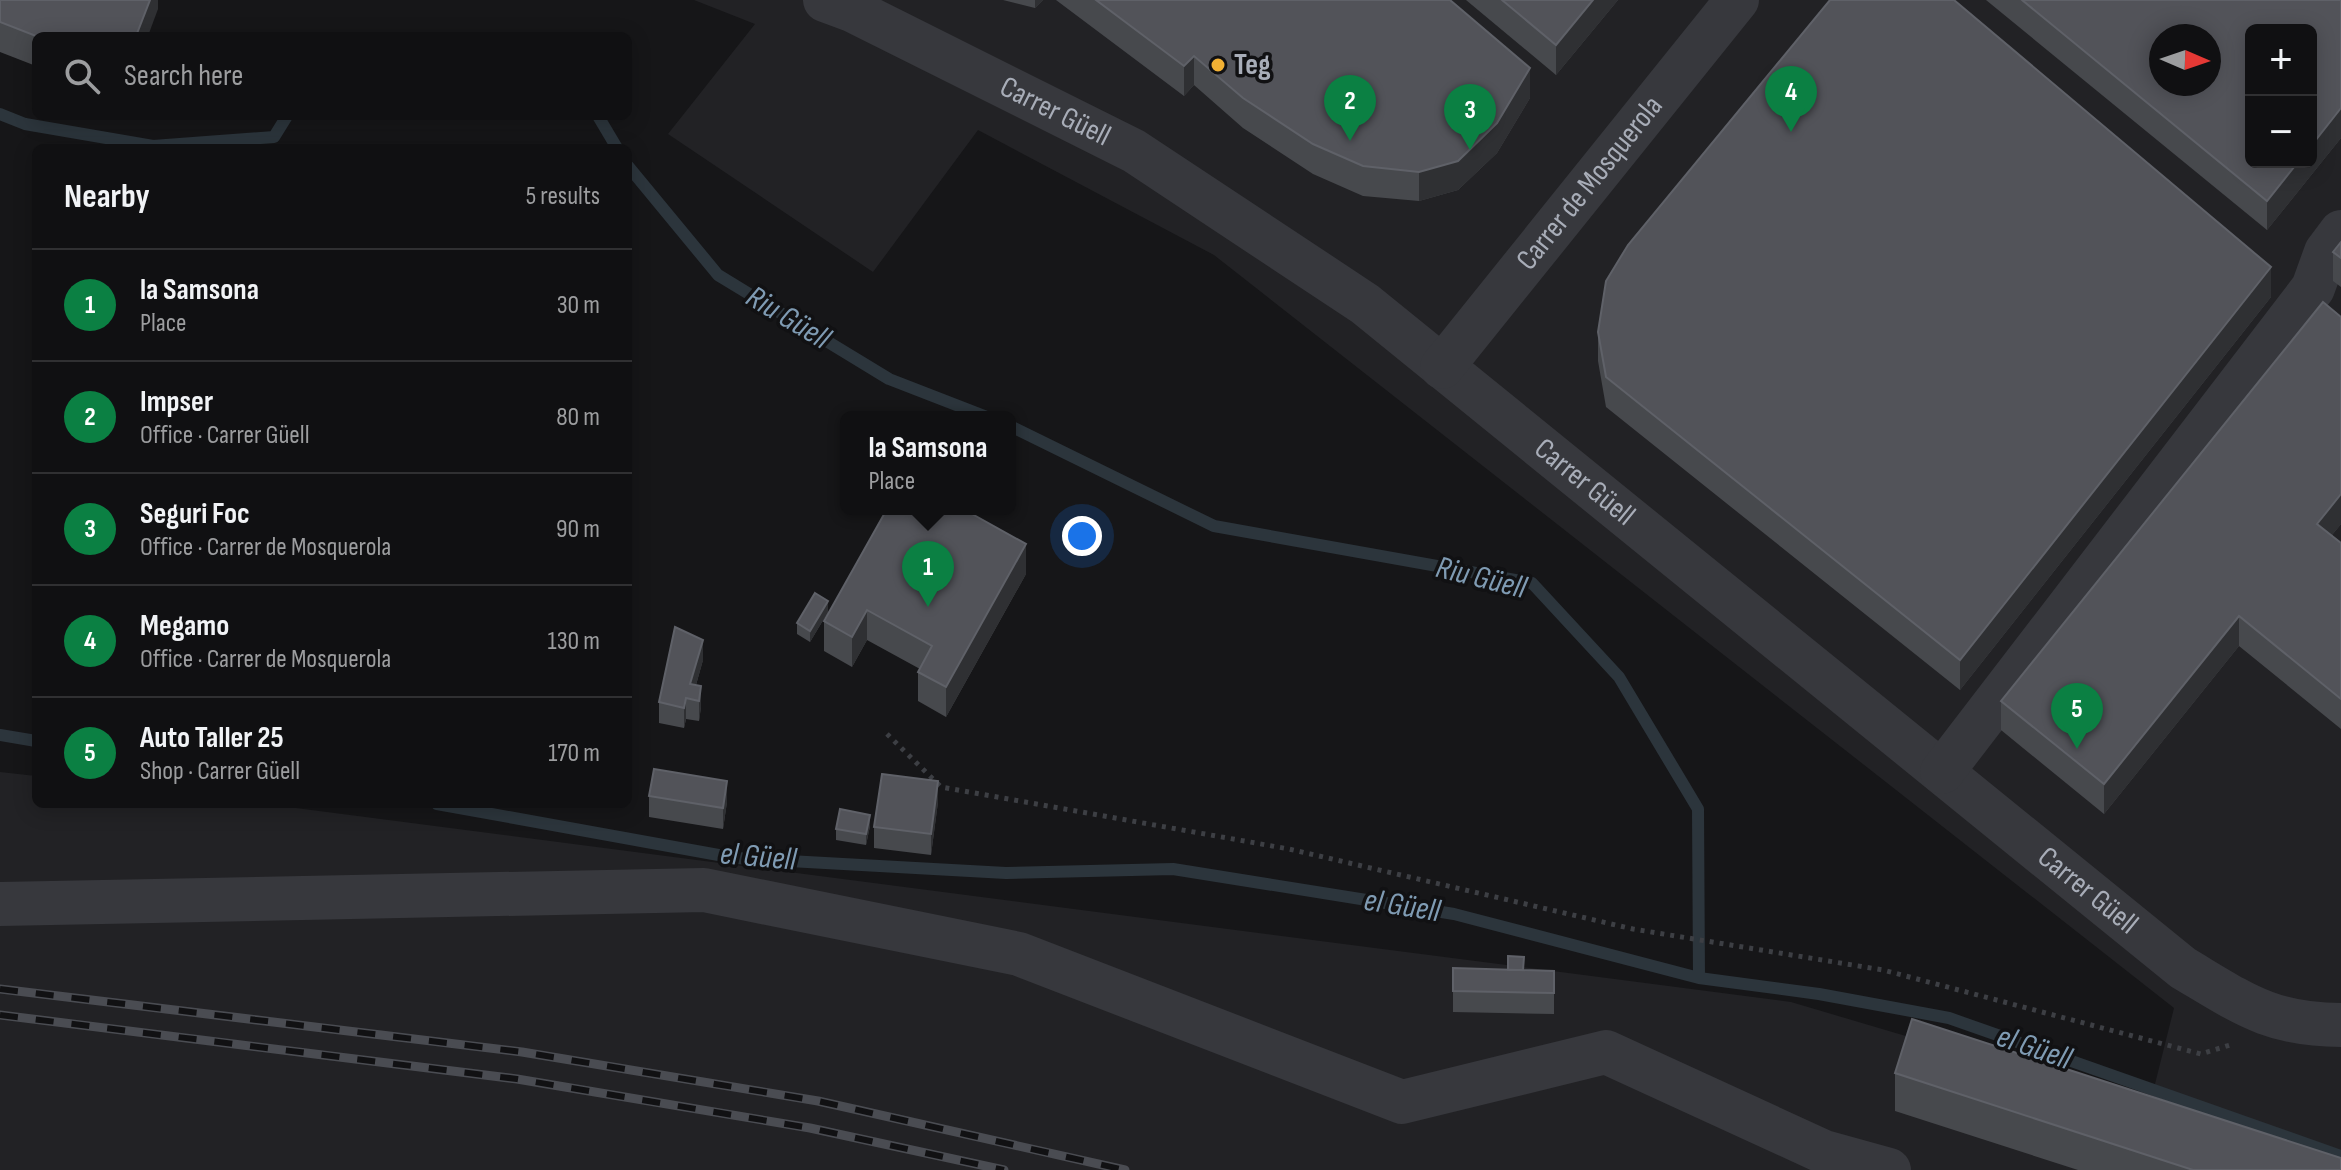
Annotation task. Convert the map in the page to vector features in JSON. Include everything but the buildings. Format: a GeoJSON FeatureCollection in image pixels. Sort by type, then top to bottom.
{"type":"FeatureCollection","features":[{"type":"Feature","properties":{"kind":"street","name":"Carrer de Mosquerola"},"geometry":{"type":"LineString","coordinates":[[1442,367],[1737,0]]}},
{"type":"Feature","properties":{"kind":"street","name":"Carrer Güell"},"geometry":{"type":"LineString","coordinates":[[845,3],[1134,151],[1365,304],[2183,968],[2254,1010],[2321,1025]]}},
{"type":"Feature","properties":{"kind":"street"},"geometry":{"type":"LineString","coordinates":[[1942,772],[2313,288],[2326,252],[2341,232]]}},
{"type":"Feature","properties":{"kind":"street"},"geometry":{"type":"LineString","coordinates":[[0,904],[704,890],[1019,954],[1402,1102],[1606,1052],[1824,1152],[1889,1170]]}},
{"type":"Feature","properties":{"kind":"path"},"geometry":{"type":"LineString","coordinates":[[887,734],[941,787],[1289,849],[1633,929],[1883,970],[2201,1054],[2321,1025]]}},
{"type":"Feature","properties":{"kind":"shaded area"},"geometry":{"type":"Polygon","coordinates":[[[694,0],[2341,0],[2341,1170],[0,1170],[0,772],[32,776],[32,808],[296,808],[1791,1002],[2149,1108],[2174,1008],[1214,255],[978,130],[873,272],[668,134],[755,24],[694,0]]]}},
{"type":"Feature","properties":{"kind":"waterway","name":"Riu Güell"},"geometry":{"type":"LineString","coordinates":[[0,114],[25,124],[141,144]]}},
{"type":"Feature","properties":{"kind":"waterway","name":"Riu Güell"},"geometry":{"type":"LineString","coordinates":[[180,144],[274,137],[285,120]]}},
{"type":"Feature","properties":{"kind":"waterway","name":"Riu Güell"},"geometry":{"type":"LineString","coordinates":[[600,120],[615,144]]}},
{"type":"Feature","properties":{"kind":"waterway","name":"Riu Güell"},"geometry":{"type":"LineString","coordinates":[[632,171],[718,275],[889,379],[972,411]]}},
{"type":"Feature","properties":{"kind":"waterway","name":"Riu Güell"},"geometry":{"type":"LineString","coordinates":[[1016,429],[1214,526],[1532,583],[1619,677],[1698,809],[1699,978]]}},
{"type":"Feature","properties":{"kind":"waterway","name":"el Güell"},"geometry":{"type":"LineString","coordinates":[[0,735],[32,740]]}},
{"type":"Feature","properties":{"kind":"waterway","name":"el Güell"},"geometry":{"type":"LineString","coordinates":[[459,808],[735,858],[1006,873],[1173,869],[1454,914],[1699,978],[1819,994],[1949,1018],[2341,1156]]}},
{"type":"Feature","properties":{"kind":"railway"},"geometry":{"type":"LineString","coordinates":[[0,989],[522,1052],[818,1101],[1125,1170]]}},
{"type":"Feature","properties":{"kind":"railway"},"geometry":{"type":"LineString","coordinates":[[0,1015],[517,1079],[810,1128],[1004,1170]]}},
{"type":"Feature","properties":{"kind":"place","name":"Teg"},"geometry":{"type":"Point","coordinates":[1218,65]}},
{"type":"Feature","properties":{"kind":"place","name":"Megamo"},"geometry":{"type":"Point","coordinates":[1791,132]}},
{"type":"Feature","properties":{"kind":"place","name":"Impser"},"geometry":{"type":"Point","coordinates":[1350,141]}},
{"type":"Feature","properties":{"kind":"place","name":"Seguri Foc"},"geometry":{"type":"Point","coordinates":[1470,150]}},
{"type":"Feature","properties":{"kind":"place","name":"la Samsona"},"geometry":{"type":"Point","coordinates":[928,607]}},
{"type":"Feature","properties":{"kind":"place","name":"Auto Taller 25"},"geometry":{"type":"Point","coordinates":[2077,749]}}]}
